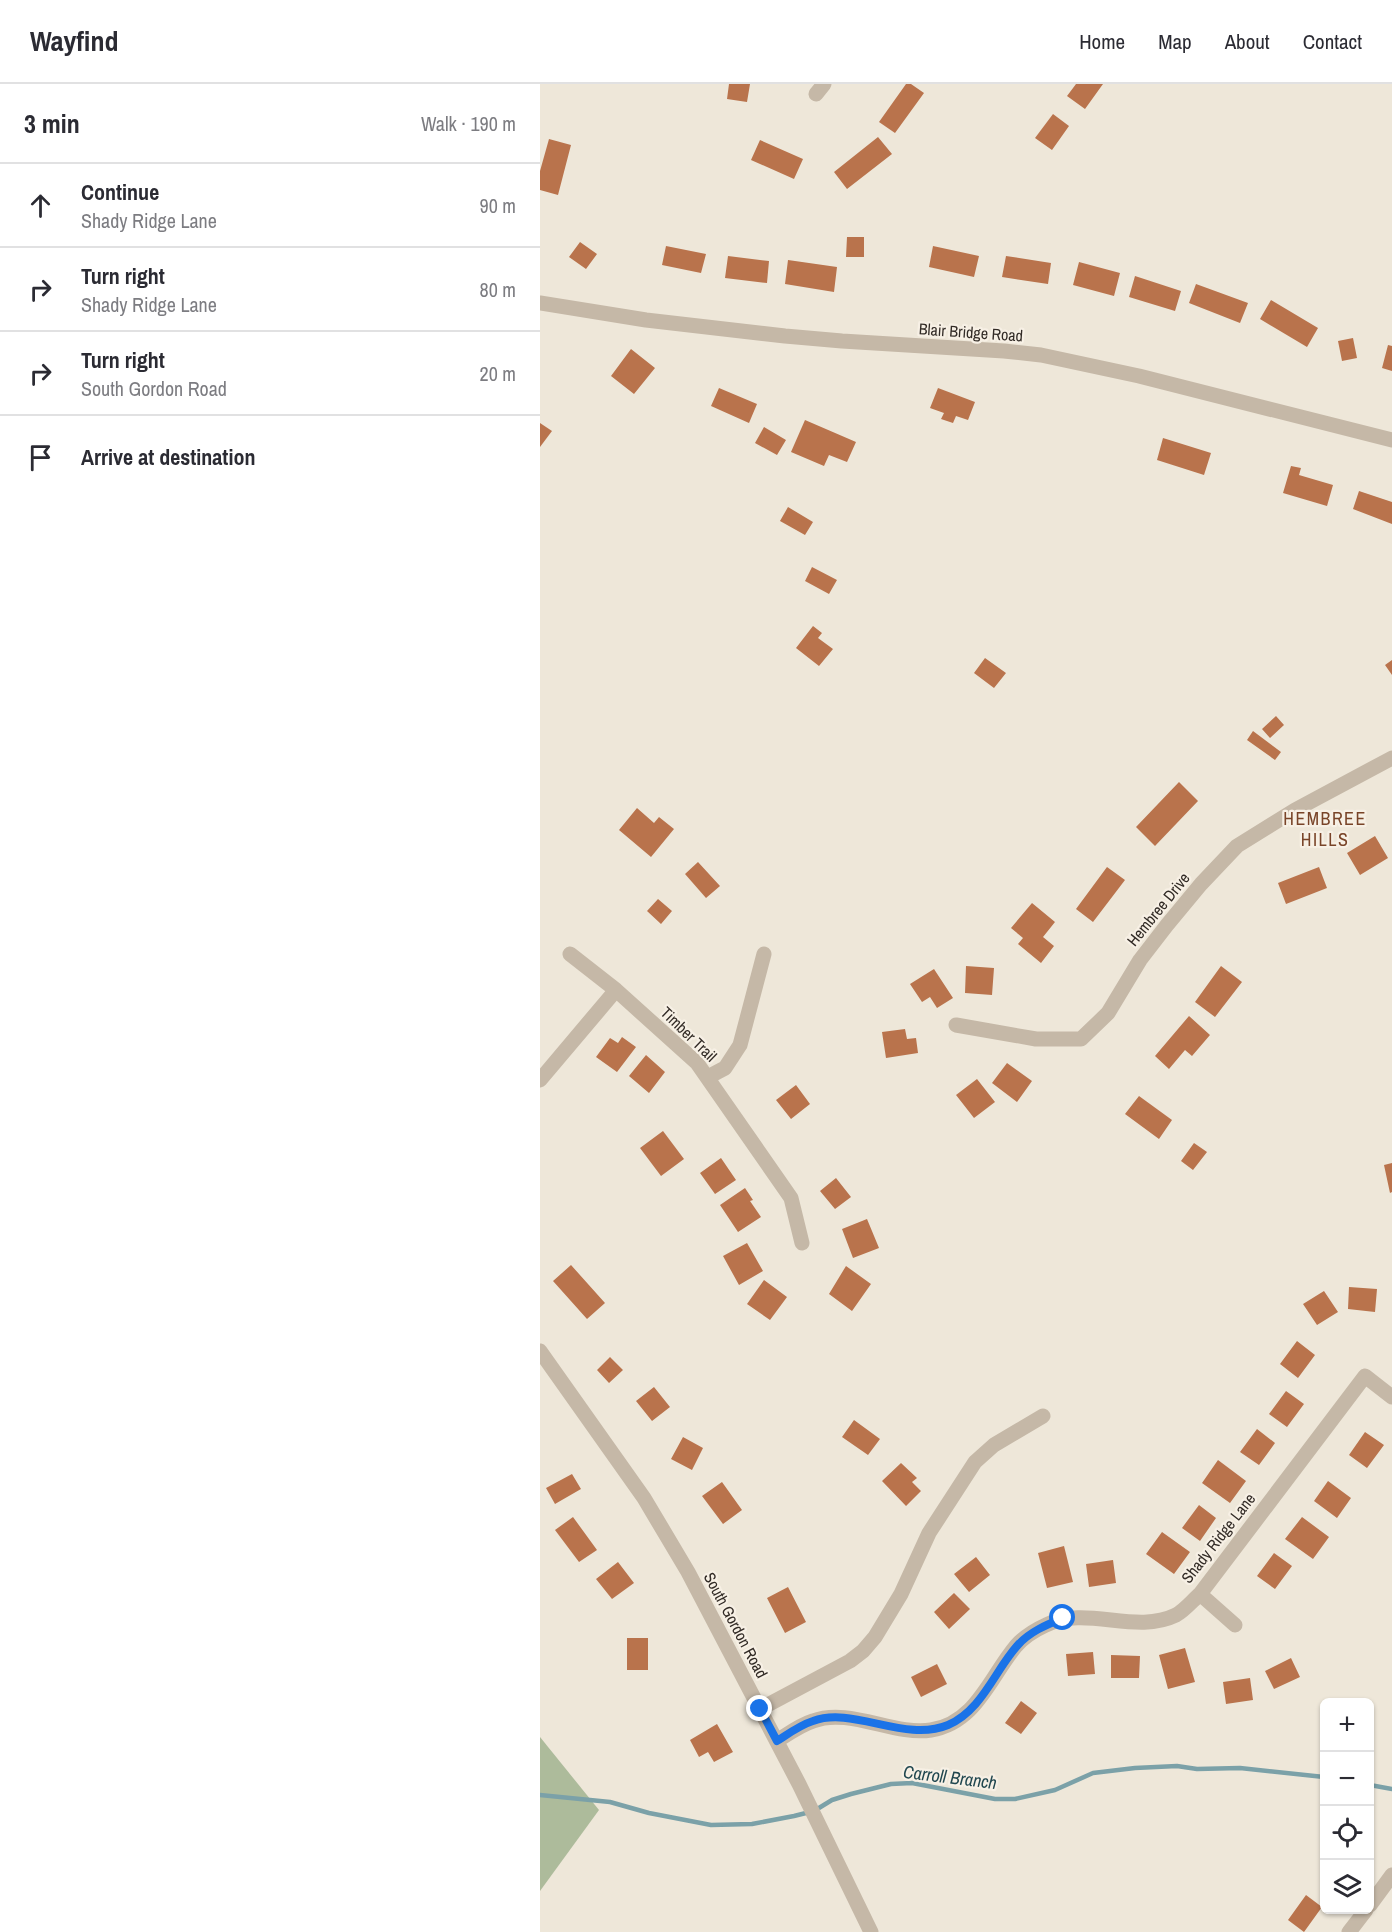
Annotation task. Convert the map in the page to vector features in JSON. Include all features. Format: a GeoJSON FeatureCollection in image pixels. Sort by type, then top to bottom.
{"type":"FeatureCollection","features":[{"type":"Feature","properties":{"kind":"street","name":"Blair Bridge Road"},"geometry":{"type":"LineString","coordinates":[[540,303],[646,320],[762,333],[1041,355],[1139,376],[1392,440]]}},
{"type":"Feature","properties":{"kind":"street","name":"Hembree Drive"},"geometry":{"type":"LineString","coordinates":[[956,1025],[1036,1039],[1081,1039],[1108,1013],[1140,960],[1167,925],[1237,846],[1295,810],[1392,758]]}},
{"type":"Feature","properties":{"kind":"street","name":"Timber Trail"},"geometry":{"type":"LineString","coordinates":[[570,954],[616,990],[698,1063],[791,1198],[802,1243]]}},
{"type":"Feature","properties":{"kind":"street"},"geometry":{"type":"LineString","coordinates":[[708,1077],[725,1068],[740,1045],[764,954]]}},
{"type":"Feature","properties":{"kind":"street"},"geometry":{"type":"LineString","coordinates":[[540,1080],[616,990]]}},
{"type":"Feature","properties":{"kind":"street","name":"South Gordon Road"},"geometry":{"type":"LineString","coordinates":[[540,1351],[649,1507],[688,1572],[777,1741],[872,1932]]}},
{"type":"Feature","properties":{"kind":"street","name":"Shady Ridge Lane"},"geometry":{"type":"LineString","coordinates":[[777,1741],[813,1720],[833,1718],[911,1730],[930,1730],[949,1724],[964,1716],[977,1702],[1016,1647],[1029,1635],[1047,1624],[1063,1618],[1143,1623],[1162,1620],[1178,1614],[1200,1594],[1365,1376],[1392,1397]]}},
{"type":"Feature","properties":{"kind":"street"},"geometry":{"type":"LineString","coordinates":[[760,1709],[850,1661],[863,1651],[875,1637],[902,1594],[929,1533],[975,1462],[983,1452],[1043,1416]]}},
{"type":"Feature","properties":{"kind":"street"},"geometry":{"type":"LineString","coordinates":[[1200,1594],[1235,1625]]}},
{"type":"Feature","properties":{"kind":"street"},"geometry":{"type":"LineString","coordinates":[[1374,1900],[1392,1875]]}},
{"type":"Feature","properties":{"kind":"street"},"geometry":{"type":"LineString","coordinates":[[1349,1932],[1363,1914]]}},
{"type":"Feature","properties":{"kind":"green space"},"geometry":{"type":"Polygon","coordinates":[[[540,1737],[599,1810],[540,1891],[540,1737]]]}},
{"type":"Feature","properties":{"kind":"building"},"geometry":{"type":"Polygon","coordinates":[[[729,84],[750,84],[747,102],[727,99],[729,84]]]}},
{"type":"Feature","properties":{"kind":"building"},"geometry":{"type":"Polygon","coordinates":[[[906,84],[911,84],[924,93],[895,133],[879,122],[906,84]]]}},
{"type":"Feature","properties":{"kind":"building"},"geometry":{"type":"Polygon","coordinates":[[[1076,84],[1103,84],[1085,109],[1067,96],[1076,84]]]}},
{"type":"Feature","properties":{"kind":"building"},"geometry":{"type":"Polygon","coordinates":[[[1053,114],[1069,126],[1052,150],[1035,138],[1053,114]]]}},
{"type":"Feature","properties":{"kind":"building"},"geometry":{"type":"Polygon","coordinates":[[[878,137],[892,154],[847,189],[834,172],[878,137]]]}},
{"type":"Feature","properties":{"kind":"building"},"geometry":{"type":"Polygon","coordinates":[[[549,139],[571,145],[558,195],[540,190],[540,171],[549,139]]]}},
{"type":"Feature","properties":{"kind":"building"},"geometry":{"type":"Polygon","coordinates":[[[760,140],[803,159],[794,179],[751,160],[760,140]]]}},
{"type":"Feature","properties":{"kind":"building"},"geometry":{"type":"Polygon","coordinates":[[[847,237],[864,237],[864,257],[846,257],[847,237]]]}},
{"type":"Feature","properties":{"kind":"building"},"geometry":{"type":"Polygon","coordinates":[[[580,242],[597,254],[586,269],[569,257],[580,242]]]}},
{"type":"Feature","properties":{"kind":"building"},"geometry":{"type":"Polygon","coordinates":[[[666,246],[706,254],[701,273],[662,265],[666,246]]]}},
{"type":"Feature","properties":{"kind":"building"},"geometry":{"type":"Polygon","coordinates":[[[933,246],[979,256],[974,277],[929,267],[933,246]]]}},
{"type":"Feature","properties":{"kind":"building"},"geometry":{"type":"Polygon","coordinates":[[[728,256],[769,261],[767,283],[725,278],[728,256]]]}},
{"type":"Feature","properties":{"kind":"building"},"geometry":{"type":"Polygon","coordinates":[[[1006,256],[1051,263],[1048,284],[1002,277],[1006,256]]]}},
{"type":"Feature","properties":{"kind":"building"},"geometry":{"type":"Polygon","coordinates":[[[788,260],[837,267],[834,292],[785,284],[788,260]]]}},
{"type":"Feature","properties":{"kind":"building"},"geometry":{"type":"Polygon","coordinates":[[[1079,262],[1120,273],[1114,296],[1073,285],[1079,262]]]}},
{"type":"Feature","properties":{"kind":"building"},"geometry":{"type":"Polygon","coordinates":[[[1135,276],[1181,291],[1175,311],[1129,297],[1135,276]]]}},
{"type":"Feature","properties":{"kind":"building"},"geometry":{"type":"Polygon","coordinates":[[[1196,284],[1248,303],[1240,323],[1189,303],[1196,284]]]}},
{"type":"Feature","properties":{"kind":"building"},"geometry":{"type":"Polygon","coordinates":[[[1271,300],[1318,328],[1307,347],[1260,319],[1271,300]]]}},
{"type":"Feature","properties":{"kind":"building"},"geometry":{"type":"Polygon","coordinates":[[[1353,338],[1357,358],[1342,361],[1338,341],[1353,338]]]}},
{"type":"Feature","properties":{"kind":"building"},"geometry":{"type":"Polygon","coordinates":[[[1388,345],[1392,346],[1392,371],[1382,368],[1388,345]]]}},
{"type":"Feature","properties":{"kind":"building"},"geometry":{"type":"Polygon","coordinates":[[[631,349],[655,368],[634,394],[611,376],[631,349]]]}},
{"type":"Feature","properties":{"kind":"building"},"geometry":{"type":"Polygon","coordinates":[[[719,388],[757,404],[749,423],[711,406],[719,388]]]}},
{"type":"Feature","properties":{"kind":"building"},"geometry":{"type":"Polygon","coordinates":[[[938,388],[975,402],[968,420],[956,416],[953,423],[941,419],[944,413],[930,408],[938,388]]]}},
{"type":"Feature","properties":{"kind":"building"},"geometry":{"type":"Polygon","coordinates":[[[805,420],[856,442],[847,462],[829,455],[824,466],[791,452],[805,420]]]}},
{"type":"Feature","properties":{"kind":"building"},"geometry":{"type":"Polygon","coordinates":[[[540,423],[552,431],[540,447],[540,423]]]}},
{"type":"Feature","properties":{"kind":"building"},"geometry":{"type":"Polygon","coordinates":[[[764,427],[786,440],[777,455],[755,443],[764,427]]]}},
{"type":"Feature","properties":{"kind":"building"},"geometry":{"type":"Polygon","coordinates":[[[1163,438],[1211,453],[1204,475],[1157,460],[1163,438]]]}},
{"type":"Feature","properties":{"kind":"building"},"geometry":{"type":"Polygon","coordinates":[[[1291,466],[1301,468],[1299,475],[1333,485],[1327,506],[1283,493],[1291,466]]]}},
{"type":"Feature","properties":{"kind":"building"},"geometry":{"type":"Polygon","coordinates":[[[1359,491],[1392,502],[1392,524],[1353,509],[1359,491]]]}},
{"type":"Feature","properties":{"kind":"building"},"geometry":{"type":"Polygon","coordinates":[[[788,507],[813,522],[805,535],[780,521],[788,507]]]}},
{"type":"Feature","properties":{"kind":"building"},"geometry":{"type":"Polygon","coordinates":[[[812,567],[837,580],[829,594],[805,581],[812,567]]]}},
{"type":"Feature","properties":{"kind":"building"},"geometry":{"type":"Polygon","coordinates":[[[813,626],[822,633],[818,638],[833,649],[819,666],[796,648],[813,626]]]}},
{"type":"Feature","properties":{"kind":"building"},"geometry":{"type":"Polygon","coordinates":[[[985,658],[1006,673],[994,688],[974,673],[985,658]]]}},
{"type":"Feature","properties":{"kind":"building"},"geometry":{"type":"Polygon","coordinates":[[[1392,660],[1392,675],[1385,665],[1392,660]]]}},
{"type":"Feature","properties":{"kind":"building"},"geometry":{"type":"Polygon","coordinates":[[[1276,716],[1284,725],[1270,738],[1262,729],[1276,716]]]}},
{"type":"Feature","properties":{"kind":"building"},"geometry":{"type":"Polygon","coordinates":[[[1253,731],[1281,752],[1275,760],[1247,740],[1253,731]]]}},
{"type":"Feature","properties":{"kind":"building"},"geometry":{"type":"Polygon","coordinates":[[[1179,782],[1198,801],[1155,846],[1136,827],[1179,782]]]}},
{"type":"Feature","properties":{"kind":"building"},"geometry":{"type":"Polygon","coordinates":[[[637,808],[654,823],[659,817],[674,829],[651,857],[619,830],[637,808]]]}},
{"type":"Feature","properties":{"kind":"building"},"geometry":{"type":"Polygon","coordinates":[[[1375,836],[1388,858],[1360,875],[1347,853],[1375,836]]]}},
{"type":"Feature","properties":{"kind":"building"},"geometry":{"type":"Polygon","coordinates":[[[698,862],[720,886],[706,898],[685,874],[698,862]]]}},
{"type":"Feature","properties":{"kind":"building"},"geometry":{"type":"Polygon","coordinates":[[[1107,867],[1125,880],[1093,922],[1076,909],[1107,867]]]}},
{"type":"Feature","properties":{"kind":"building"},"geometry":{"type":"Polygon","coordinates":[[[1319,867],[1327,888],[1286,904],[1278,883],[1319,867]]]}},
{"type":"Feature","properties":{"kind":"building"},"geometry":{"type":"Polygon","coordinates":[[[658,899],[672,911],[661,924],[647,911],[658,899]]]}},
{"type":"Feature","properties":{"kind":"building"},"geometry":{"type":"Polygon","coordinates":[[[1032,903],[1055,922],[1043,937],[1054,946],[1041,963],[1018,944],[1023,938],[1011,928],[1032,903]]]}},
{"type":"Feature","properties":{"kind":"building"},"geometry":{"type":"Polygon","coordinates":[[[966,966],[994,968],[992,995],[965,993],[966,966]]]}},
{"type":"Feature","properties":{"kind":"building"},"geometry":{"type":"Polygon","coordinates":[[[1221,966],[1242,982],[1215,1017],[1195,1002],[1221,966]]]}},
{"type":"Feature","properties":{"kind":"building"},"geometry":{"type":"Polygon","coordinates":[[[934,969],[953,998],[937,1008],[930,997],[922,1002],[910,984],[934,969]]]}},
{"type":"Feature","properties":{"kind":"building"},"geometry":{"type":"Polygon","coordinates":[[[1189,1016],[1210,1035],[1192,1056],[1185,1050],[1169,1069],[1155,1056],[1189,1016]]]}},
{"type":"Feature","properties":{"kind":"building"},"geometry":{"type":"Polygon","coordinates":[[[905,1029],[907,1039],[916,1038],[918,1053],[886,1058],[882,1032],[905,1029]]]}},
{"type":"Feature","properties":{"kind":"building"},"geometry":{"type":"Polygon","coordinates":[[[622,1037],[636,1047],[617,1072],[596,1057],[610,1038],[618,1043],[622,1037]]]}},
{"type":"Feature","properties":{"kind":"building"},"geometry":{"type":"Polygon","coordinates":[[[646,1055],[665,1072],[649,1093],[629,1076],[646,1055]]]}},
{"type":"Feature","properties":{"kind":"building"},"geometry":{"type":"Polygon","coordinates":[[[1007,1063],[1032,1081],[1017,1102],[992,1083],[1007,1063]]]}},
{"type":"Feature","properties":{"kind":"building"},"geometry":{"type":"Polygon","coordinates":[[[977,1079],[995,1102],[974,1118],[956,1095],[977,1079]]]}},
{"type":"Feature","properties":{"kind":"building"},"geometry":{"type":"Polygon","coordinates":[[[796,1085],[810,1104],[791,1119],[776,1100],[796,1085]]]}},
{"type":"Feature","properties":{"kind":"building"},"geometry":{"type":"Polygon","coordinates":[[[1139,1096],[1172,1120],[1159,1139],[1125,1114],[1139,1096]]]}},
{"type":"Feature","properties":{"kind":"building"},"geometry":{"type":"Polygon","coordinates":[[[663,1131],[684,1159],[661,1176],[640,1148],[663,1131]]]}},
{"type":"Feature","properties":{"kind":"building"},"geometry":{"type":"Polygon","coordinates":[[[1194,1143],[1207,1152],[1193,1170],[1181,1161],[1194,1143]]]}},
{"type":"Feature","properties":{"kind":"building"},"geometry":{"type":"Polygon","coordinates":[[[721,1158],[736,1180],[715,1194],[700,1173],[721,1158]]]}},
{"type":"Feature","properties":{"kind":"building"},"geometry":{"type":"Polygon","coordinates":[[[1392,1163],[1392,1192],[1390,1193],[1384,1165],[1392,1163]]]}},
{"type":"Feature","properties":{"kind":"building"},"geometry":{"type":"Polygon","coordinates":[[[836,1178],[851,1197],[835,1209],[820,1191],[836,1178]]]}},
{"type":"Feature","properties":{"kind":"building"},"geometry":{"type":"Polygon","coordinates":[[[745,1188],[753,1200],[750,1201],[761,1217],[738,1232],[720,1205],[745,1188]]]}},
{"type":"Feature","properties":{"kind":"building"},"geometry":{"type":"Polygon","coordinates":[[[867,1219],[879,1248],[853,1258],[842,1229],[867,1219]]]}},
{"type":"Feature","properties":{"kind":"building"},"geometry":{"type":"Polygon","coordinates":[[[747,1243],[763,1271],[739,1285],[723,1256],[747,1243]]]}},
{"type":"Feature","properties":{"kind":"building"},"geometry":{"type":"Polygon","coordinates":[[[571,1265],[605,1303],[587,1319],[553,1281],[571,1265]]]}},
{"type":"Feature","properties":{"kind":"building"},"geometry":{"type":"Polygon","coordinates":[[[846,1266],[871,1284],[852,1311],[829,1294],[846,1266]]]}},
{"type":"Feature","properties":{"kind":"building"},"geometry":{"type":"Polygon","coordinates":[[[764,1280],[787,1297],[770,1320],[747,1304],[764,1280]]]}},
{"type":"Feature","properties":{"kind":"building"},"geometry":{"type":"Polygon","coordinates":[[[1349,1287],[1377,1289],[1375,1312],[1348,1309],[1349,1287]]]}},
{"type":"Feature","properties":{"kind":"building"},"geometry":{"type":"Polygon","coordinates":[[[1324,1291],[1338,1312],[1317,1325],[1303,1304],[1324,1291]]]}},
{"type":"Feature","properties":{"kind":"building"},"geometry":{"type":"Polygon","coordinates":[[[1297,1341],[1315,1355],[1298,1378],[1280,1364],[1297,1341]]]}},
{"type":"Feature","properties":{"kind":"building"},"geometry":{"type":"Polygon","coordinates":[[[610,1357],[623,1370],[609,1383],[597,1370],[610,1357]]]}},
{"type":"Feature","properties":{"kind":"building"},"geometry":{"type":"Polygon","coordinates":[[[654,1387],[670,1407],[652,1421],[636,1401],[654,1387]]]}},
{"type":"Feature","properties":{"kind":"building"},"geometry":{"type":"Polygon","coordinates":[[[1286,1391],[1304,1404],[1287,1427],[1269,1414],[1286,1391]]]}},
{"type":"Feature","properties":{"kind":"building"},"geometry":{"type":"Polygon","coordinates":[[[854,1420],[880,1439],[868,1455],[842,1437],[854,1420]]]}},
{"type":"Feature","properties":{"kind":"building"},"geometry":{"type":"Polygon","coordinates":[[[1257,1429],[1275,1443],[1259,1465],[1240,1452],[1257,1429]]]}},
{"type":"Feature","properties":{"kind":"building"},"geometry":{"type":"Polygon","coordinates":[[[1365,1432],[1384,1445],[1367,1468],[1349,1455],[1365,1432]]]}},
{"type":"Feature","properties":{"kind":"building"},"geometry":{"type":"Polygon","coordinates":[[[683,1437],[703,1448],[692,1470],[671,1459],[683,1437]]]}},
{"type":"Feature","properties":{"kind":"building"},"geometry":{"type":"Polygon","coordinates":[[[1218,1460],[1246,1481],[1230,1503],[1202,1483],[1218,1460]]]}},
{"type":"Feature","properties":{"kind":"building"},"geometry":{"type":"Polygon","coordinates":[[[901,1463],[917,1478],[912,1482],[921,1491],[906,1506],[882,1481],[901,1463]]]}},
{"type":"Feature","properties":{"kind":"building"},"geometry":{"type":"Polygon","coordinates":[[[572,1474],[581,1489],[555,1504],[546,1488],[572,1474]]]}},
{"type":"Feature","properties":{"kind":"building"},"geometry":{"type":"Polygon","coordinates":[[[1328,1481],[1351,1498],[1337,1518],[1314,1501],[1328,1481]]]}},
{"type":"Feature","properties":{"kind":"building"},"geometry":{"type":"Polygon","coordinates":[[[722,1482],[742,1510],[723,1524],[702,1496],[722,1482]]]}},
{"type":"Feature","properties":{"kind":"building"},"geometry":{"type":"Polygon","coordinates":[[[1199,1505],[1216,1518],[1200,1541],[1182,1528],[1199,1505]]]}},
{"type":"Feature","properties":{"kind":"building"},"geometry":{"type":"Polygon","coordinates":[[[573,1517],[597,1550],[579,1562],[555,1530],[573,1517]]]}},
{"type":"Feature","properties":{"kind":"building"},"geometry":{"type":"Polygon","coordinates":[[[1302,1517],[1329,1537],[1313,1559],[1285,1539],[1302,1517]]]}},
{"type":"Feature","properties":{"kind":"building"},"geometry":{"type":"Polygon","coordinates":[[[1162,1532],[1190,1552],[1174,1574],[1146,1554],[1162,1532]]]}},
{"type":"Feature","properties":{"kind":"building"},"geometry":{"type":"Polygon","coordinates":[[[1064,1546],[1073,1582],[1047,1588],[1038,1553],[1064,1546]]]}},
{"type":"Feature","properties":{"kind":"building"},"geometry":{"type":"Polygon","coordinates":[[[1274,1553],[1292,1566],[1275,1589],[1257,1576],[1274,1553]]]}},
{"type":"Feature","properties":{"kind":"building"},"geometry":{"type":"Polygon","coordinates":[[[976,1557],[990,1575],[969,1592],[954,1574],[976,1557]]]}},
{"type":"Feature","properties":{"kind":"building"},"geometry":{"type":"Polygon","coordinates":[[[1113,1560],[1116,1583],[1089,1587],[1086,1564],[1113,1560]]]}},
{"type":"Feature","properties":{"kind":"building"},"geometry":{"type":"Polygon","coordinates":[[[618,1562],[634,1583],[612,1599],[596,1579],[618,1562]]]}},
{"type":"Feature","properties":{"kind":"building"},"geometry":{"type":"Polygon","coordinates":[[[788,1587],[806,1622],[785,1633],[767,1598],[788,1587]]]}},
{"type":"Feature","properties":{"kind":"building"},"geometry":{"type":"Polygon","coordinates":[[[954,1593],[970,1609],[949,1629],[934,1612],[954,1593]]]}},
{"type":"Feature","properties":{"kind":"building"},"geometry":{"type":"Polygon","coordinates":[[[627,1638],[648,1638],[648,1670],[627,1670],[627,1638]]]}},
{"type":"Feature","properties":{"kind":"building"},"geometry":{"type":"Polygon","coordinates":[[[1185,1648],[1195,1682],[1168,1689],[1159,1655],[1185,1648]]]}},
{"type":"Feature","properties":{"kind":"building"},"geometry":{"type":"Polygon","coordinates":[[[1093,1652],[1095,1674],[1068,1676],[1066,1654],[1093,1652]]]}},
{"type":"Feature","properties":{"kind":"building"},"geometry":{"type":"Polygon","coordinates":[[[1111,1655],[1140,1656],[1139,1678],[1111,1678],[1111,1655]]]}},
{"type":"Feature","properties":{"kind":"building"},"geometry":{"type":"Polygon","coordinates":[[[1291,1658],[1300,1677],[1274,1689],[1265,1671],[1291,1658]]]}},
{"type":"Feature","properties":{"kind":"building"},"geometry":{"type":"Polygon","coordinates":[[[937,1664],[947,1684],[921,1697],[911,1677],[937,1664]]]}},
{"type":"Feature","properties":{"kind":"building"},"geometry":{"type":"Polygon","coordinates":[[[1250,1678],[1253,1700],[1226,1704],[1223,1682],[1250,1678]]]}},
{"type":"Feature","properties":{"kind":"building"},"geometry":{"type":"Polygon","coordinates":[[[1021,1701],[1037,1713],[1021,1734],[1005,1723],[1021,1701]]]}},
{"type":"Feature","properties":{"kind":"building"},"geometry":{"type":"Polygon","coordinates":[[[717,1724],[733,1752],[714,1762],[708,1752],[699,1757],[690,1740],[717,1724]]]}},
{"type":"Feature","properties":{"kind":"building"},"geometry":{"type":"Polygon","coordinates":[[[1306,1895],[1320,1906],[1320,1910],[1304,1932],[1288,1920],[1306,1895]]]}},
{"type":"Feature","properties":{"kind":"waterway","name":"Carroll Branch"},"geometry":{"type":"LineString","coordinates":[[540,1795],[610,1802],[649,1813],[711,1825],[752,1824],[794,1816],[814,1811],[832,1800],[891,1784],[912,1783],[995,1799],[1015,1799],[1055,1790],[1093,1773],[1135,1768],[1177,1766],[1197,1769],[1240,1768],[1320,1777]]}},
{"type":"Feature","properties":{"kind":"waterway","name":"Carroll Branch"},"geometry":{"type":"LineString","coordinates":[[1374,1786],[1392,1789]]}},
{"type":"Feature","properties":{"kind":"district","name":"HEMBREE HILLS"},"geometry":{"type":"Point","coordinates":[1325,828]}},
{"type":"Feature","properties":{"kind":"route"},"geometry":{"type":"LineString","coordinates":[[760,1709],[777,1741],[813,1720],[833,1718],[852,1719],[911,1730],[930,1730],[964,1716],[977,1702],[1016,1647],[1029,1635],[1063,1618]]}}]}
